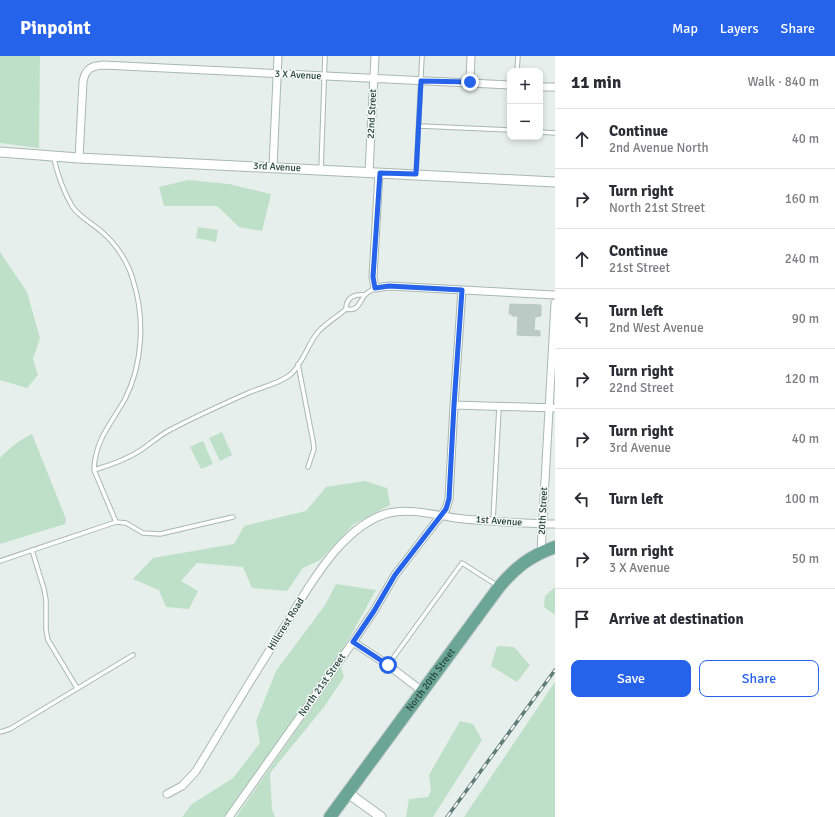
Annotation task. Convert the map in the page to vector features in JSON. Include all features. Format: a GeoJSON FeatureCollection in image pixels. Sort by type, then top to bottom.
{"type":"FeatureCollection","features":[{"type":"Feature","properties":{"kind":"main road","name":"North 20th Street"},"geometry":{"type":"LineString","coordinates":[[330,817],[499,587],[522,563],[541,552],[555,547]]}},
{"type":"Feature","properties":{"kind":"street"},"geometry":{"type":"LineString","coordinates":[[273,167],[278,56]]}},
{"type":"Feature","properties":{"kind":"street","name":"22nd Street"},"geometry":{"type":"LineString","coordinates":[[369,172],[375,56]]}},
{"type":"Feature","properties":{"kind":"street"},"geometry":{"type":"LineString","coordinates":[[470,82],[472,56]]}},
{"type":"Feature","properties":{"kind":"street","name":"3 X Avenue"},"geometry":{"type":"LineString","coordinates":[[80,158],[82,82],[87,70],[94,66],[103,65],[507,85]]}},
{"type":"Feature","properties":{"kind":"street"},"geometry":{"type":"LineString","coordinates":[[543,86],[555,87]]}},
{"type":"Feature","properties":{"kind":"street","name":"3rd Avenue"},"geometry":{"type":"LineString","coordinates":[[0,152],[80,158],[555,182]]}},
{"type":"Feature","properties":{"kind":"street"},"geometry":{"type":"LineString","coordinates":[[380,173],[373,277],[375,288],[389,286],[555,295]]}},
{"type":"Feature","properties":{"kind":"street"},"geometry":{"type":"LineString","coordinates":[[443,515],[449,499],[462,290]]}},
{"type":"Feature","properties":{"kind":"street","name":"20th Street"},"geometry":{"type":"LineString","coordinates":[[541,552],[552,408],[555,303]]}},
{"type":"Feature","properties":{"kind":"street"},"geometry":{"type":"LineString","coordinates":[[454,405],[552,408]]}},
{"type":"Feature","properties":{"kind":"street","name":"Hillcrest Road"},"geometry":{"type":"LineString","coordinates":[[167,794],[182,786],[196,771],[298,604],[321,569],[336,550],[363,526],[376,518],[390,513],[415,512],[443,515]]}},
{"type":"Feature","properties":{"kind":"street","name":"1st Avenue"},"geometry":{"type":"LineString","coordinates":[[443,515],[454,518],[555,524]]}},
{"type":"Feature","properties":{"kind":"street","name":"North 21st Street"},"geometry":{"type":"LineString","coordinates":[[229,817],[353,642],[374,611],[395,575],[410,554],[443,515]]}},
{"type":"Feature","properties":{"kind":"street"},"geometry":{"type":"LineString","coordinates":[[353,642],[388,665],[422,691]]}},
{"type":"Feature","properties":{"kind":"street"},"geometry":{"type":"LineString","coordinates":[[348,793],[381,817]]}},
{"type":"Feature","properties":{"kind":"lane"},"geometry":{"type":"LineString","coordinates":[[321,170],[325,56]]}},
{"type":"Feature","properties":{"kind":"lane"},"geometry":{"type":"LineString","coordinates":[[416,174],[420,126],[422,56]]}},
{"type":"Feature","properties":{"kind":"lane"},"geometry":{"type":"LineString","coordinates":[[517,68],[518,56]]}},
{"type":"Feature","properties":{"kind":"lane"},"geometry":{"type":"LineString","coordinates":[[420,126],[507,130]]}},
{"type":"Feature","properties":{"kind":"lane"},"geometry":{"type":"LineString","coordinates":[[543,132],[555,132]]}},
{"type":"Feature","properties":{"kind":"lane"},"geometry":{"type":"LineString","coordinates":[[54,156],[57,172],[72,206],[80,215],[112,242],[128,266],[137,295],[140,332],[139,354],[134,375],[126,397],[101,438],[96,452],[94,470],[116,522]]}},
{"type":"Feature","properties":{"kind":"lane"},"geometry":{"type":"LineString","coordinates":[[94,470],[121,462],[167,432],[248,393],[269,386],[285,378],[291,374],[318,333],[346,309],[353,309],[358,306],[364,295],[375,288]]}},
{"type":"Feature","properties":{"kind":"lane"},"geometry":{"type":"LineString","coordinates":[[346,309],[348,299],[357,294],[364,295]]}},
{"type":"Feature","properties":{"kind":"lane"},"geometry":{"type":"LineString","coordinates":[[298,364],[314,449],[308,467]]}},
{"type":"Feature","properties":{"kind":"lane"},"geometry":{"type":"LineString","coordinates":[[493,521],[499,406]]}},
{"type":"Feature","properties":{"kind":"lane"},"geometry":{"type":"LineString","coordinates":[[0,561],[116,522],[126,523],[143,532],[160,534],[233,517]]}},
{"type":"Feature","properties":{"kind":"lane"},"geometry":{"type":"LineString","coordinates":[[32,550],[45,594],[48,640],[77,688]]}},
{"type":"Feature","properties":{"kind":"lane"},"geometry":{"type":"LineString","coordinates":[[388,665],[462,564],[499,587]]}},
{"type":"Feature","properties":{"kind":"lane"},"geometry":{"type":"LineString","coordinates":[[0,732],[10,730],[77,688],[134,655]]}},
{"type":"Feature","properties":{"kind":"green space"},"geometry":{"type":"Polygon","coordinates":[[[0,56],[40,56],[39,148],[0,143],[0,56]]]}},
{"type":"Feature","properties":{"kind":"green space"},"geometry":{"type":"Polygon","coordinates":[[[188,180],[229,184],[271,194],[262,231],[239,227],[217,206],[164,206],[159,187],[188,180]]]}},
{"type":"Feature","properties":{"kind":"green space"},"geometry":{"type":"Polygon","coordinates":[[[198,227],[218,230],[216,242],[196,238],[198,227]]]}},
{"type":"Feature","properties":{"kind":"green space"},"geometry":{"type":"Polygon","coordinates":[[[0,252],[27,292],[40,338],[33,359],[38,375],[27,388],[0,380],[0,252]]]}},
{"type":"Feature","properties":{"kind":"green space"},"geometry":{"type":"Polygon","coordinates":[[[222,432],[232,455],[220,461],[209,438],[222,432]]]}},
{"type":"Feature","properties":{"kind":"green space"},"geometry":{"type":"Polygon","coordinates":[[[32,434],[66,519],[65,524],[0,544],[0,458],[15,444],[32,434]]]}},
{"type":"Feature","properties":{"kind":"green space"},"geometry":{"type":"Polygon","coordinates":[[[203,441],[213,464],[201,469],[190,447],[203,441]]]}},
{"type":"Feature","properties":{"kind":"green space"},"geometry":{"type":"Polygon","coordinates":[[[365,481],[387,488],[390,505],[354,524],[320,560],[303,568],[287,591],[252,588],[243,567],[197,563],[181,581],[198,591],[189,609],[166,607],[159,590],[133,579],[153,558],[234,544],[244,526],[306,511],[326,487],[365,481]]]}},
{"type":"Feature","properties":{"kind":"green space"},"geometry":{"type":"Polygon","coordinates":[[[336,584],[376,590],[342,651],[224,817],[182,817],[192,804],[233,778],[260,743],[256,721],[276,671],[325,605],[336,584]]]}},
{"type":"Feature","properties":{"kind":"green space"},"geometry":{"type":"Polygon","coordinates":[[[555,587],[555,615],[544,607],[545,596],[555,587]]]}},
{"type":"Feature","properties":{"kind":"green space"},"geometry":{"type":"Polygon","coordinates":[[[497,646],[514,647],[530,665],[517,682],[491,666],[497,646]]]}},
{"type":"Feature","properties":{"kind":"green space"},"geometry":{"type":"Polygon","coordinates":[[[341,666],[344,677],[324,707],[270,773],[272,809],[275,817],[236,817],[341,666]]]}},
{"type":"Feature","properties":{"kind":"green space"},"geometry":{"type":"Polygon","coordinates":[[[555,682],[555,817],[464,817],[555,682]]]}},
{"type":"Feature","properties":{"kind":"green space"},"geometry":{"type":"Polygon","coordinates":[[[460,721],[473,724],[482,740],[433,817],[406,817],[409,799],[428,797],[431,791],[429,775],[460,721]]]}},
{"type":"Feature","properties":{"kind":"building"},"geometry":{"type":"Polygon","coordinates":[[[510,304],[541,305],[541,316],[535,317],[534,330],[540,331],[540,336],[517,335],[518,316],[512,316],[512,314],[509,314],[510,304]]]}},
{"type":"Feature","properties":{"kind":"railway"},"geometry":{"type":"LineString","coordinates":[[447,817],[555,670]]}},
{"type":"Feature","properties":{"kind":"route"},"geometry":{"type":"LineString","coordinates":[[388,665],[353,642],[374,611],[395,575],[410,554],[443,515],[446,509],[449,499],[462,290],[389,286],[375,288],[373,277],[380,173],[416,174],[420,126],[421,81],[470,82]]}}]}
